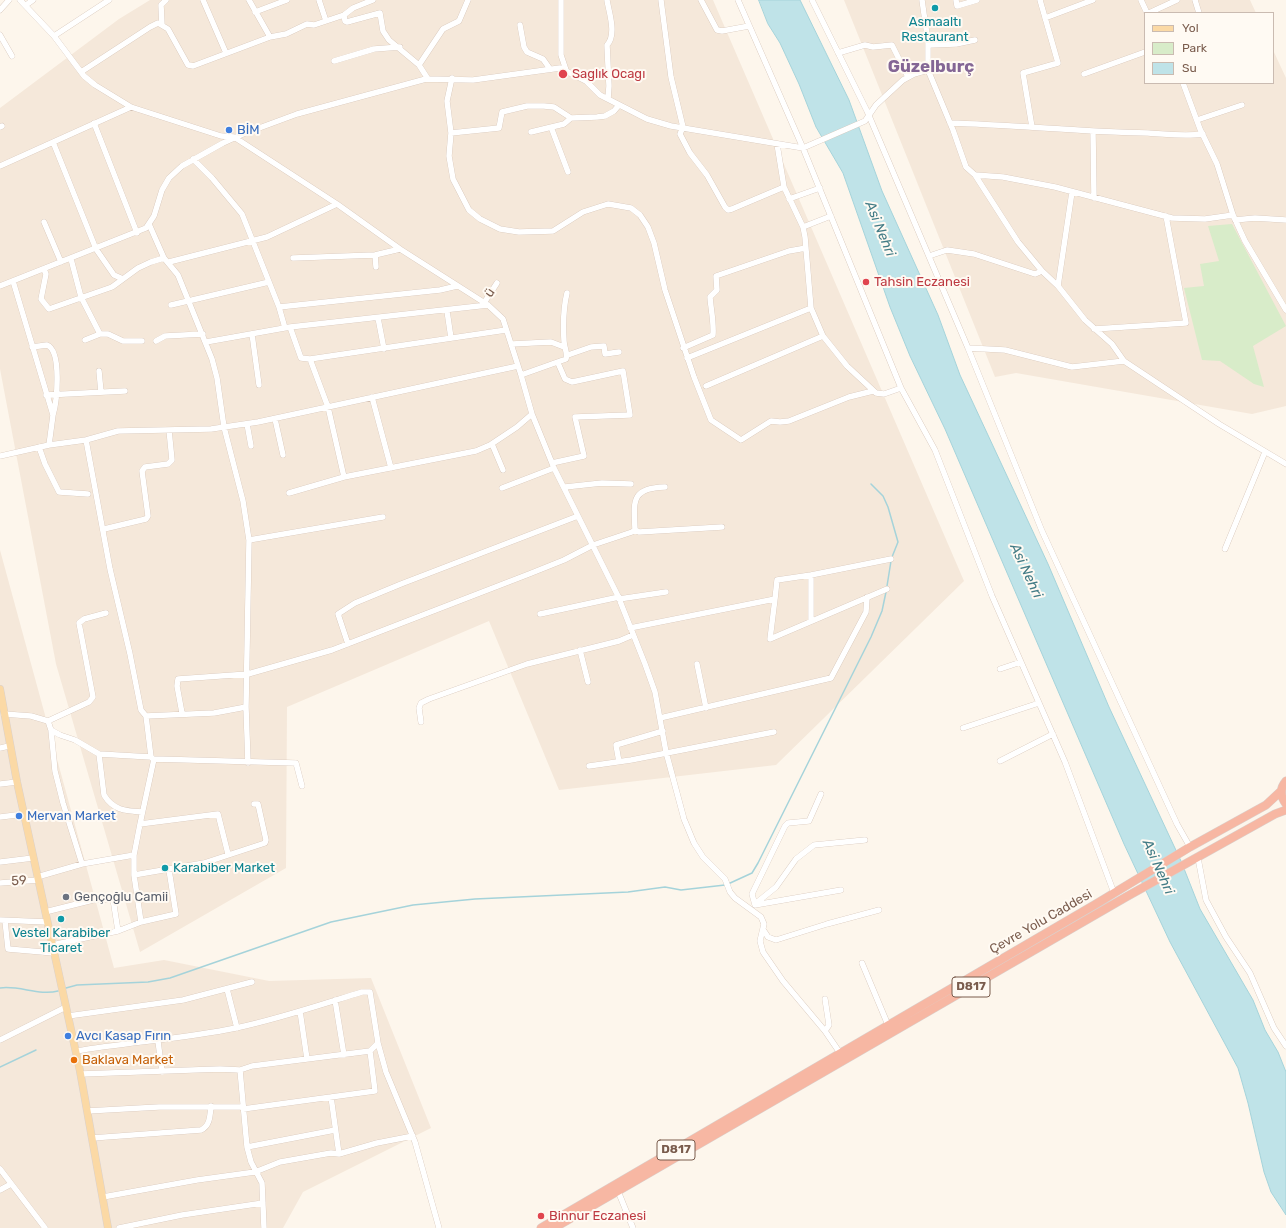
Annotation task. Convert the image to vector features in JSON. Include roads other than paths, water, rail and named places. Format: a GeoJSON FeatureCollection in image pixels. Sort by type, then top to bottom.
{"type":"FeatureCollection","features":[{"type":"Feature","properties":{"kind":"highway","name":"Çevre Yolu Caddesi"},"geometry":{"type":"LineString","coordinates":[[813,1074],[840,1053],[1188,849],[1266,805],[1281,791],[1286,781]]}},
{"type":"Feature","properties":{"kind":"highway"},"geometry":{"type":"LineString","coordinates":[[1281,791],[1286,804]]}},
{"type":"Feature","properties":{"kind":"highway","name":"Çevre Yolu Caddesi"},"geometry":{"type":"LineString","coordinates":[[813,1074],[1126,897],[1275,814],[1286,810]]}},
{"type":"Feature","properties":{"kind":"highway","name":"D817"},"geometry":{"type":"LineString","coordinates":[[554,1228],[813,1074]]}},
{"type":"Feature","properties":{"kind":"highway","name":"D817"},"geometry":{"type":"LineString","coordinates":[[541,1228],[813,1074]]}},
{"type":"Feature","properties":{"kind":"main road"},"geometry":{"type":"LineString","coordinates":[[0,689],[9,746],[81,1074],[108,1228]]}},
{"type":"Feature","properties":{"kind":"street"},"geometry":{"type":"LineString","coordinates":[[0,10],[9,0]]}},
{"type":"Feature","properties":{"kind":"street"},"geometry":{"type":"LineString","coordinates":[[20,0],[54,36],[81,72],[95,85],[131,107],[171,121],[225,136],[234,137],[337,204],[400,249],[486,304],[503,319],[522,375],[532,414],[553,466],[565,487],[619,598],[655,692],[666,752],[684,819],[694,843],[704,857],[725,879],[730,892],[735,898],[748,909],[761,916],[764,924],[764,931],[760,941],[763,952],[783,981],[825,1031],[840,1053]]}},
{"type":"Feature","properties":{"kind":"street"},"geometry":{"type":"LineString","coordinates":[[26,5],[33,0]]}},
{"type":"Feature","properties":{"kind":"street"},"geometry":{"type":"LineString","coordinates":[[54,36],[109,0]]}},
{"type":"Feature","properties":{"kind":"street"},"geometry":{"type":"LineString","coordinates":[[162,25],[162,5],[166,0]]}},
{"type":"Feature","properties":{"kind":"street"},"geometry":{"type":"LineString","coordinates":[[203,0],[226,52]]}},
{"type":"Feature","properties":{"kind":"street"},"geometry":{"type":"LineString","coordinates":[[249,0],[270,37]]}},
{"type":"Feature","properties":{"kind":"street"},"geometry":{"type":"LineString","coordinates":[[255,12],[287,0]]}},
{"type":"Feature","properties":{"kind":"street"},"geometry":{"type":"LineString","coordinates":[[319,0],[326,21]]}},
{"type":"Feature","properties":{"kind":"street"},"geometry":{"type":"LineString","coordinates":[[81,72],[158,23],[168,29],[188,64],[193,66],[226,52],[270,37],[286,34],[307,24],[314,25],[344,15],[359,2],[373,0]]}},
{"type":"Feature","properties":{"kind":"street"},"geometry":{"type":"LineString","coordinates":[[419,65],[443,29],[459,21],[468,0]]}},
{"type":"Feature","properties":{"kind":"street"},"geometry":{"type":"LineString","coordinates":[[561,0],[561,56],[566,70]]}},
{"type":"Feature","properties":{"kind":"street"},"geometry":{"type":"LineString","coordinates":[[607,0],[612,31],[610,41],[607,46],[609,86],[608,99]]}},
{"type":"Feature","properties":{"kind":"street"},"geometry":{"type":"LineString","coordinates":[[661,0],[671,77],[683,127],[680,134],[684,143],[707,175],[728,210],[784,187]]}},
{"type":"Feature","properties":{"kind":"street"},"geometry":{"type":"LineString","coordinates":[[701,0],[717,30],[722,31],[749,26]]}},
{"type":"Feature","properties":{"kind":"street"},"geometry":{"type":"LineString","coordinates":[[738,0],[820,188],[901,388],[935,450],[992,596],[1053,734],[1118,891]]}},
{"type":"Feature","properties":{"kind":"street"},"geometry":{"type":"LineString","coordinates":[[922,0],[929,46],[928,70],[966,166],[975,176],[1018,242],[1042,271],[1058,286],[1085,320],[1112,344],[1124,361],[1219,424],[1286,464]]}},
{"type":"Feature","properties":{"kind":"street"},"geometry":{"type":"LineString","coordinates":[[956,0],[957,6],[978,0]]}},
{"type":"Feature","properties":{"kind":"street"},"geometry":{"type":"LineString","coordinates":[[1032,127],[1023,73],[1058,62],[1040,0]]}},
{"type":"Feature","properties":{"kind":"street"},"geometry":{"type":"LineString","coordinates":[[1045,18],[1093,0]]}},
{"type":"Feature","properties":{"kind":"street"},"geometry":{"type":"LineString","coordinates":[[1141,0],[1147,12]]}},
{"type":"Feature","properties":{"kind":"street"},"geometry":{"type":"LineString","coordinates":[[1150,12],[1177,0]]}},
{"type":"Feature","properties":{"kind":"street"},"geometry":{"type":"LineString","coordinates":[[1195,0],[1200,12]]}},
{"type":"Feature","properties":{"kind":"street"},"geometry":{"type":"LineString","coordinates":[[813,1],[838,53],[929,256],[1042,531],[1188,849]]}},
{"type":"Feature","properties":{"kind":"street"},"geometry":{"type":"LineString","coordinates":[[344,15],[345,21],[347,22],[378,12],[380,13],[383,31],[393,44],[400,47],[419,65],[428,79]]}},
{"type":"Feature","properties":{"kind":"street"},"geometry":{"type":"LineString","coordinates":[[520,25],[524,47],[527,52],[542,59],[550,69]]}},
{"type":"Feature","properties":{"kind":"street"},"geometry":{"type":"LineString","coordinates":[[0,35],[12,56]]}},
{"type":"Feature","properties":{"kind":"street"},"geometry":{"type":"LineString","coordinates":[[929,46],[956,44],[975,40]]}},
{"type":"Feature","properties":{"kind":"street"},"geometry":{"type":"LineString","coordinates":[[838,53],[865,45],[873,47],[892,45],[908,77]]}},
{"type":"Feature","properties":{"kind":"street"},"geometry":{"type":"LineString","coordinates":[[334,61],[374,49],[400,47]]}},
{"type":"Feature","properties":{"kind":"street"},"geometry":{"type":"LineString","coordinates":[[1084,74],[1144,52]]}},
{"type":"Feature","properties":{"kind":"street"},"geometry":{"type":"LineString","coordinates":[[0,286],[137,233],[149,224],[169,178],[193,159],[234,137],[297,114],[428,79],[452,78],[473,80],[560,68],[586,81],[608,99],[647,119],[683,127],[803,148],[866,118],[887,94],[908,77],[928,70]]}},
{"type":"Feature","properties":{"kind":"street"},"geometry":{"type":"LineString","coordinates":[[452,78],[448,101],[451,133],[449,156],[453,179],[464,203],[469,210],[480,219],[500,229],[519,232],[553,231],[583,212],[608,204],[631,208],[640,215],[648,227],[654,244],[664,290],[683,348],[711,420],[741,440],[771,421],[789,421],[849,397],[873,391]]}},
{"type":"Feature","properties":{"kind":"street"},"geometry":{"type":"LineString","coordinates":[[1183,84],[1202,134],[1217,164],[1234,218],[1245,241],[1286,310]]}},
{"type":"Feature","properties":{"kind":"street"},"geometry":{"type":"LineString","coordinates":[[531,132],[564,124],[571,118],[605,116],[614,112],[619,105]]}},
{"type":"Feature","properties":{"kind":"street"},"geometry":{"type":"LineString","coordinates":[[451,133],[499,128],[502,112],[527,106],[554,106],[571,118]]}},
{"type":"Feature","properties":{"kind":"street"},"geometry":{"type":"LineString","coordinates":[[1197,120],[1242,106]]}},
{"type":"Feature","properties":{"kind":"street"},"geometry":{"type":"LineString","coordinates":[[0,166],[94,123],[124,112],[131,107]]}},
{"type":"Feature","properties":{"kind":"street"},"geometry":{"type":"LineString","coordinates":[[94,123],[137,233]]}},
{"type":"Feature","properties":{"kind":"street"},"geometry":{"type":"LineString","coordinates":[[950,123],[1093,132],[1150,133],[1176,136],[1202,134]]}},
{"type":"Feature","properties":{"kind":"street"},"geometry":{"type":"LineString","coordinates":[[551,127],[568,172]]}},
{"type":"Feature","properties":{"kind":"street"},"geometry":{"type":"LineString","coordinates":[[1093,132],[1094,198]]}},
{"type":"Feature","properties":{"kind":"street"},"geometry":{"type":"LineString","coordinates":[[223,143],[225,136]]}},
{"type":"Feature","properties":{"kind":"street"},"geometry":{"type":"LineString","coordinates":[[53,142],[96,249],[114,275],[123,279]]}},
{"type":"Feature","properties":{"kind":"street"},"geometry":{"type":"LineString","coordinates":[[777,144],[784,187],[803,227],[811,308],[823,336],[847,366],[873,391],[884,394],[901,388]]}},
{"type":"Feature","properties":{"kind":"street"},"geometry":{"type":"LineString","coordinates":[[193,159],[212,178],[242,214],[254,240],[279,308],[301,358],[310,359],[384,349],[506,330]]}},
{"type":"Feature","properties":{"kind":"street"},"geometry":{"type":"LineString","coordinates":[[975,176],[1003,177],[1072,192],[1166,216],[1205,219],[1255,218],[1286,220]]}},
{"type":"Feature","properties":{"kind":"street"},"geometry":{"type":"LineString","coordinates":[[789,198],[820,188]]}},
{"type":"Feature","properties":{"kind":"street"},"geometry":{"type":"LineString","coordinates":[[1058,286],[1072,192]]}},
{"type":"Feature","properties":{"kind":"street"},"geometry":{"type":"LineString","coordinates":[[44,269],[46,274],[41,299],[47,308],[112,287],[151,262],[167,260],[267,237],[337,204]]}},
{"type":"Feature","properties":{"kind":"street"},"geometry":{"type":"LineString","coordinates":[[803,227],[831,216]]}},
{"type":"Feature","properties":{"kind":"street"},"geometry":{"type":"LineString","coordinates":[[1094,329],[1186,323],[1166,216]]}},
{"type":"Feature","properties":{"kind":"street"},"geometry":{"type":"LineString","coordinates":[[44,222],[61,262]]}},
{"type":"Feature","properties":{"kind":"street"},"geometry":{"type":"LineString","coordinates":[[149,224],[167,260],[178,275],[206,342],[217,378],[224,427],[243,501],[249,540],[248,674],[246,707],[248,763]]}},
{"type":"Feature","properties":{"kind":"street"},"geometry":{"type":"LineString","coordinates":[[683,348],[713,335],[714,322],[710,297],[717,290],[716,276],[789,251],[806,248]]}},
{"type":"Feature","properties":{"kind":"street"},"geometry":{"type":"LineString","coordinates":[[293,258],[375,255],[400,249]]}},
{"type":"Feature","properties":{"kind":"street"},"geometry":{"type":"LineString","coordinates":[[929,256],[947,250],[974,254],[1035,274],[1042,271]]}},
{"type":"Feature","properties":{"kind":"street"},"geometry":{"type":"LineString","coordinates":[[375,255],[376,268]]}},
{"type":"Feature","properties":{"kind":"street"},"geometry":{"type":"LineString","coordinates":[[71,259],[81,297],[100,334]]}},
{"type":"Feature","properties":{"kind":"street"},"geometry":{"type":"LineString","coordinates":[[13,281],[53,415]]}},
{"type":"Feature","properties":{"kind":"street"},"geometry":{"type":"LineString","coordinates":[[171,305],[269,282]]}},
{"type":"Feature","properties":{"kind":"street","name":"ü"},"geometry":{"type":"LineString","coordinates":[[486,304],[497,283]]}},
{"type":"Feature","properties":{"kind":"street"},"geometry":{"type":"LineString","coordinates":[[279,308],[440,290],[457,286]]}},
{"type":"Feature","properties":{"kind":"street"},"geometry":{"type":"LineString","coordinates":[[567,293],[563,311],[564,347],[568,355]]}},
{"type":"Feature","properties":{"kind":"street"},"geometry":{"type":"LineString","coordinates":[[206,342],[288,327],[447,311],[486,304]]}},
{"type":"Feature","properties":{"kind":"street"},"geometry":{"type":"LineString","coordinates":[[687,358],[811,308]]}},
{"type":"Feature","properties":{"kind":"street"},"geometry":{"type":"LineString","coordinates":[[447,311],[451,338]]}},
{"type":"Feature","properties":{"kind":"street"},"geometry":{"type":"LineString","coordinates":[[378,318],[384,349]]}},
{"type":"Feature","properties":{"kind":"street"},"geometry":{"type":"LineString","coordinates":[[85,340],[100,334],[108,334],[124,341],[142,341]]}},
{"type":"Feature","properties":{"kind":"street"},"geometry":{"type":"LineString","coordinates":[[156,341],[165,336],[203,334]]}},
{"type":"Feature","properties":{"kind":"street"},"geometry":{"type":"LineString","coordinates":[[252,334],[259,385]]}},
{"type":"Feature","properties":{"kind":"street"},"geometry":{"type":"LineString","coordinates":[[706,386],[823,336]]}},
{"type":"Feature","properties":{"kind":"street"},"geometry":{"type":"LineString","coordinates":[[512,344],[551,342],[564,347]]}},
{"type":"Feature","properties":{"kind":"street"},"geometry":{"type":"LineString","coordinates":[[32,347],[47,345],[52,349],[57,371],[57,396],[49,445]]}},
{"type":"Feature","properties":{"kind":"street"},"geometry":{"type":"LineString","coordinates":[[522,375],[558,363],[566,359],[568,355],[591,347],[604,346],[606,354],[618,352]]}},
{"type":"Feature","properties":{"kind":"street"},"geometry":{"type":"LineString","coordinates":[[968,348],[1005,350],[1072,367],[1124,361]]}},
{"type":"Feature","properties":{"kind":"street"},"geometry":{"type":"LineString","coordinates":[[310,359],[328,407],[344,478]]}},
{"type":"Feature","properties":{"kind":"street"},"geometry":{"type":"LineString","coordinates":[[502,488],[553,466],[584,456],[575,417],[630,415],[623,371],[572,382],[565,379],[558,363]]}},
{"type":"Feature","properties":{"kind":"street"},"geometry":{"type":"LineString","coordinates":[[0,456],[49,445],[86,440],[118,431],[169,430],[224,427],[247,424],[518,366]]}},
{"type":"Feature","properties":{"kind":"street"},"geometry":{"type":"LineString","coordinates":[[99,371],[101,392]]}},
{"type":"Feature","properties":{"kind":"street"},"geometry":{"type":"LineString","coordinates":[[46,395],[57,396],[125,391]]}},
{"type":"Feature","properties":{"kind":"street"},"geometry":{"type":"LineString","coordinates":[[372,397],[391,468]]}},
{"type":"Feature","properties":{"kind":"street"},"geometry":{"type":"LineString","coordinates":[[289,493],[344,478],[465,454],[492,444],[517,427],[532,414]]}},
{"type":"Feature","properties":{"kind":"street"},"geometry":{"type":"LineString","coordinates":[[275,418],[283,455]]}},
{"type":"Feature","properties":{"kind":"street"},"geometry":{"type":"LineString","coordinates":[[247,424],[251,446]]}},
{"type":"Feature","properties":{"kind":"street"},"geometry":{"type":"LineString","coordinates":[[104,529],[146,519],[148,516],[142,471],[145,467],[168,464],[172,460],[169,430]]}},
{"type":"Feature","properties":{"kind":"street"},"geometry":{"type":"LineString","coordinates":[[86,440],[104,529],[110,569],[130,654],[135,687],[141,710],[146,716],[152,758],[134,855],[134,875],[141,922]]}},
{"type":"Feature","properties":{"kind":"street"},"geometry":{"type":"LineString","coordinates":[[492,444],[503,470]]}},
{"type":"Feature","properties":{"kind":"street"},"geometry":{"type":"LineString","coordinates":[[39,448],[59,492],[88,494]]}},
{"type":"Feature","properties":{"kind":"street"},"geometry":{"type":"LineString","coordinates":[[1225,549],[1265,452]]}},
{"type":"Feature","properties":{"kind":"street"},"geometry":{"type":"LineString","coordinates":[[565,487],[602,483],[631,484]]}},
{"type":"Feature","properties":{"kind":"street"},"geometry":{"type":"LineString","coordinates":[[635,530],[634,501],[641,492],[652,487],[665,487]]}},
{"type":"Feature","properties":{"kind":"street"},"geometry":{"type":"LineString","coordinates":[[348,644],[338,614],[355,604],[449,565],[578,516]]}},
{"type":"Feature","properties":{"kind":"street"},"geometry":{"type":"LineString","coordinates":[[249,540],[383,517]]}},
{"type":"Feature","properties":{"kind":"street"},"geometry":{"type":"LineString","coordinates":[[182,713],[177,686],[178,679],[248,674],[348,644],[543,568],[592,545],[635,530],[639,532],[647,532],[722,527]]}},
{"type":"Feature","properties":{"kind":"street"},"geometry":{"type":"LineString","coordinates":[[887,588],[770,639],[777,580],[812,575],[891,559]]}},
{"type":"Feature","properties":{"kind":"street"},"geometry":{"type":"LineString","coordinates":[[811,621],[812,575]]}},
{"type":"Feature","properties":{"kind":"street"},"geometry":{"type":"LineString","coordinates":[[540,614],[619,598],[666,592]]}},
{"type":"Feature","properties":{"kind":"street"},"geometry":{"type":"LineString","coordinates":[[660,718],[831,678],[866,612],[866,597]]}},
{"type":"Feature","properties":{"kind":"street"},"geometry":{"type":"LineString","coordinates":[[630,628],[775,599]]}},
{"type":"Feature","properties":{"kind":"street"},"geometry":{"type":"LineString","coordinates":[[4,714],[31,716],[48,721],[89,702],[93,697],[80,623],[84,619],[106,613]]}},
{"type":"Feature","properties":{"kind":"street"},"geometry":{"type":"LineString","coordinates":[[421,722],[419,708],[421,702],[527,664],[619,641],[633,635]]}},
{"type":"Feature","properties":{"kind":"street"},"geometry":{"type":"LineString","coordinates":[[580,650],[588,682]]}},
{"type":"Feature","properties":{"kind":"street"},"geometry":{"type":"LineString","coordinates":[[1000,669],[1021,662]]}},
{"type":"Feature","properties":{"kind":"street"},"geometry":{"type":"LineString","coordinates":[[697,664],[706,708]]}},
{"type":"Feature","properties":{"kind":"street"},"geometry":{"type":"LineString","coordinates":[[963,728],[1039,703]]}},
{"type":"Feature","properties":{"kind":"street"},"geometry":{"type":"LineString","coordinates":[[146,716],[182,713],[214,713],[246,707]]}},
{"type":"Feature","properties":{"kind":"street"},"geometry":{"type":"LineString","coordinates":[[48,721],[51,730],[55,771],[63,803],[82,864]]}},
{"type":"Feature","properties":{"kind":"street"},"geometry":{"type":"LineString","coordinates":[[51,730],[60,736],[75,740],[99,754],[248,763],[296,763],[302,786]]}},
{"type":"Feature","properties":{"kind":"street"},"geometry":{"type":"LineString","coordinates":[[619,762],[616,745],[663,731]]}},
{"type":"Feature","properties":{"kind":"street"},"geometry":{"type":"LineString","coordinates":[[589,766],[619,762],[774,732]]}},
{"type":"Feature","properties":{"kind":"street"},"geometry":{"type":"LineString","coordinates":[[1000,761],[1053,734]]}},
{"type":"Feature","properties":{"kind":"street"},"geometry":{"type":"LineString","coordinates":[[0,748],[9,746]]}},
{"type":"Feature","properties":{"kind":"street"},"geometry":{"type":"LineString","coordinates":[[99,754],[104,795],[117,809],[142,812]]}},
{"type":"Feature","properties":{"kind":"street"},"geometry":{"type":"LineString","coordinates":[[0,784],[17,782]]}},
{"type":"Feature","properties":{"kind":"street"},"geometry":{"type":"LineString","coordinates":[[755,905],[752,894],[785,826],[788,823],[809,821],[821,794]]}},
{"type":"Feature","properties":{"kind":"street"},"geometry":{"type":"LineString","coordinates":[[134,875],[168,870],[204,862],[265,843],[266,840],[258,804],[254,804]]}},
{"type":"Feature","properties":{"kind":"street"},"geometry":{"type":"LineString","coordinates":[[0,817],[24,814]]}},
{"type":"Feature","properties":{"kind":"street"},"geometry":{"type":"LineString","coordinates":[[140,824],[218,814],[228,854]]}},
{"type":"Feature","properties":{"kind":"street"},"geometry":{"type":"LineString","coordinates":[[748,909],[755,905],[776,886],[796,859],[814,845],[866,840]]}},
{"type":"Feature","properties":{"kind":"street","name":"59"},"geometry":{"type":"LineString","coordinates":[[0,883],[38,878],[82,864],[134,855]]}},
{"type":"Feature","properties":{"kind":"street"},"geometry":{"type":"LineString","coordinates":[[0,862],[33,858]]}},
{"type":"Feature","properties":{"kind":"street"},"geometry":{"type":"LineString","coordinates":[[1194,860],[1206,900],[1226,937],[1250,973],[1274,1028],[1286,1046]]}},
{"type":"Feature","properties":{"kind":"street"},"geometry":{"type":"LineString","coordinates":[[47,922],[2,921],[8,949],[53,949],[118,931],[141,922],[176,914],[168,870]]}},
{"type":"Feature","properties":{"kind":"street"},"geometry":{"type":"LineString","coordinates":[[755,905],[841,890]]}},
{"type":"Feature","properties":{"kind":"street"},"geometry":{"type":"LineString","coordinates":[[45,912],[93,900],[113,899],[118,931]]}},
{"type":"Feature","properties":{"kind":"street"},"geometry":{"type":"LineString","coordinates":[[764,931],[768,937],[776,940],[879,910]]}},
{"type":"Feature","properties":{"kind":"street"},"geometry":{"type":"LineString","coordinates":[[862,963],[888,1025]]}},
{"type":"Feature","properties":{"kind":"street"},"geometry":{"type":"LineString","coordinates":[[68,1016],[183,1000],[252,982]]}},
{"type":"Feature","properties":{"kind":"street"},"geometry":{"type":"LineString","coordinates":[[227,989],[237,1028]]}},
{"type":"Feature","properties":{"kind":"street"},"geometry":{"type":"LineString","coordinates":[[76,1051],[115,1044],[158,1041],[237,1028],[362,992],[370,992],[378,1044],[386,1072],[412,1136],[438,1228]]}},
{"type":"Feature","properties":{"kind":"street"},"geometry":{"type":"LineString","coordinates":[[825,999],[828,1025],[825,1031]]}},
{"type":"Feature","properties":{"kind":"street"},"geometry":{"type":"LineString","coordinates":[[335,1000],[344,1055]]}},
{"type":"Feature","properties":{"kind":"street"},"geometry":{"type":"LineString","coordinates":[[0,1040],[66,1007]]}},
{"type":"Feature","properties":{"kind":"street"},"geometry":{"type":"LineString","coordinates":[[300,1011],[307,1059]]}},
{"type":"Feature","properties":{"kind":"street"},"geometry":{"type":"LineString","coordinates":[[158,1041],[162,1072]]}},
{"type":"Feature","properties":{"kind":"street"},"geometry":{"type":"LineString","coordinates":[[81,1074],[220,1069],[240,1070],[252,1066],[370,1051],[378,1044]]}},
{"type":"Feature","properties":{"kind":"street"},"geometry":{"type":"LineString","coordinates":[[87,1111],[211,1106],[243,1108],[375,1092],[370,1051]]}},
{"type":"Feature","properties":{"kind":"street"},"geometry":{"type":"LineString","coordinates":[[240,1070],[247,1147],[255,1172],[262,1183],[264,1228]]}},
{"type":"Feature","properties":{"kind":"street"},"geometry":{"type":"LineString","coordinates":[[332,1097],[339,1154]]}},
{"type":"Feature","properties":{"kind":"street"},"geometry":{"type":"LineString","coordinates":[[92,1138],[200,1130],[205,1128],[208,1123],[211,1106]]}},
{"type":"Feature","properties":{"kind":"street"},"geometry":{"type":"LineString","coordinates":[[247,1147],[335,1130]]}},
{"type":"Feature","properties":{"kind":"street"},"geometry":{"type":"LineString","coordinates":[[103,1197],[197,1180],[255,1172],[280,1162],[331,1153],[339,1154],[377,1143],[412,1136]]}},
{"type":"Feature","properties":{"kind":"street"},"geometry":{"type":"LineString","coordinates":[[0,1169],[45,1228]]}},
{"type":"Feature","properties":{"kind":"street"},"geometry":{"type":"LineString","coordinates":[[0,1190],[12,1184]]}},
{"type":"Feature","properties":{"kind":"street"},"geometry":{"type":"LineString","coordinates":[[618,1191],[633,1228]]}},
{"type":"Feature","properties":{"kind":"street"},"geometry":{"type":"LineString","coordinates":[[119,1228],[174,1217],[263,1203]]}},
{"type":"Feature","properties":{"kind":"water","name":"Asi Nehri"},"geometry":{"type":"Polygon","coordinates":[[[759,0],[800,0],[849,100],[882,191],[938,315],[960,375],[1048,564],[1109,707],[1181,861],[1200,909],[1253,1000],[1265,1030],[1278,1052],[1286,1072],[1286,1215],[1271,1192],[1264,1172],[1248,1103],[1238,1068],[1170,942],[1124,844],[945,429],[910,356],[890,307],[843,173],[816,127],[799,84],[780,43],[768,24],[759,0]]]}},
{"type":"Feature","properties":{"kind":"waterway"},"geometry":{"type":"LineString","coordinates":[[871,484],[883,496],[888,507],[898,542],[892,557]]}},
{"type":"Feature","properties":{"kind":"waterway"},"geometry":{"type":"LineString","coordinates":[[887,586],[891,561]]}},
{"type":"Feature","properties":{"kind":"waterway"},"geometry":{"type":"LineString","coordinates":[[728,884],[752,873],[758,863],[871,637],[882,611],[886,592]]}},
{"type":"Feature","properties":{"kind":"waterway"},"geometry":{"type":"LineString","coordinates":[[66,988],[77,985],[148,982],[170,978],[331,922],[413,905],[475,899],[628,892],[665,887],[681,890],[725,885]]}},
{"type":"Feature","properties":{"kind":"waterway"},"geometry":{"type":"LineString","coordinates":[[0,988],[7,987],[44,992],[58,991]]}},
{"type":"Feature","properties":{"kind":"waterway"},"geometry":{"type":"LineString","coordinates":[[0,1067],[36,1050]]}},
{"type":"Feature","properties":{"kind":"place","name":"Asmaaltı Restaurant"},"geometry":{"type":"Point","coordinates":[935,8]}},
{"type":"Feature","properties":{"kind":"place","name":"Saglık Ocagı"},"geometry":{"type":"Point","coordinates":[563,74]}},
{"type":"Feature","properties":{"kind":"place","name":"BİM"},"geometry":{"type":"Point","coordinates":[229,130]}},
{"type":"Feature","properties":{"kind":"place","name":"Tahsin Eczanesi"},"geometry":{"type":"Point","coordinates":[866,282]}},
{"type":"Feature","properties":{"kind":"place","name":"Mervan Market"},"geometry":{"type":"Point","coordinates":[19,816]}},
{"type":"Feature","properties":{"kind":"place","name":"Karabiber Market"},"geometry":{"type":"Point","coordinates":[165,868]}},
{"type":"Feature","properties":{"kind":"place","name":"Gençoğlu Camii"},"geometry":{"type":"Point","coordinates":[66,897]}},
{"type":"Feature","properties":{"kind":"place","name":"Vestel Karabiber Ticaret"},"geometry":{"type":"Point","coordinates":[61,919]}},
{"type":"Feature","properties":{"kind":"place","name":"Avcı Kasap Fırın"},"geometry":{"type":"Point","coordinates":[68,1036]}},
{"type":"Feature","properties":{"kind":"place","name":"Baklava Market"},"geometry":{"type":"Point","coordinates":[74,1060]}},
{"type":"Feature","properties":{"kind":"place","name":"Binnur Eczanesi"},"geometry":{"type":"Point","coordinates":[541,1216]}},
{"type":"Feature","properties":{"kind":"district","name":"Güzelburç"},"geometry":{"type":"Point","coordinates":[931,67]}}]}
